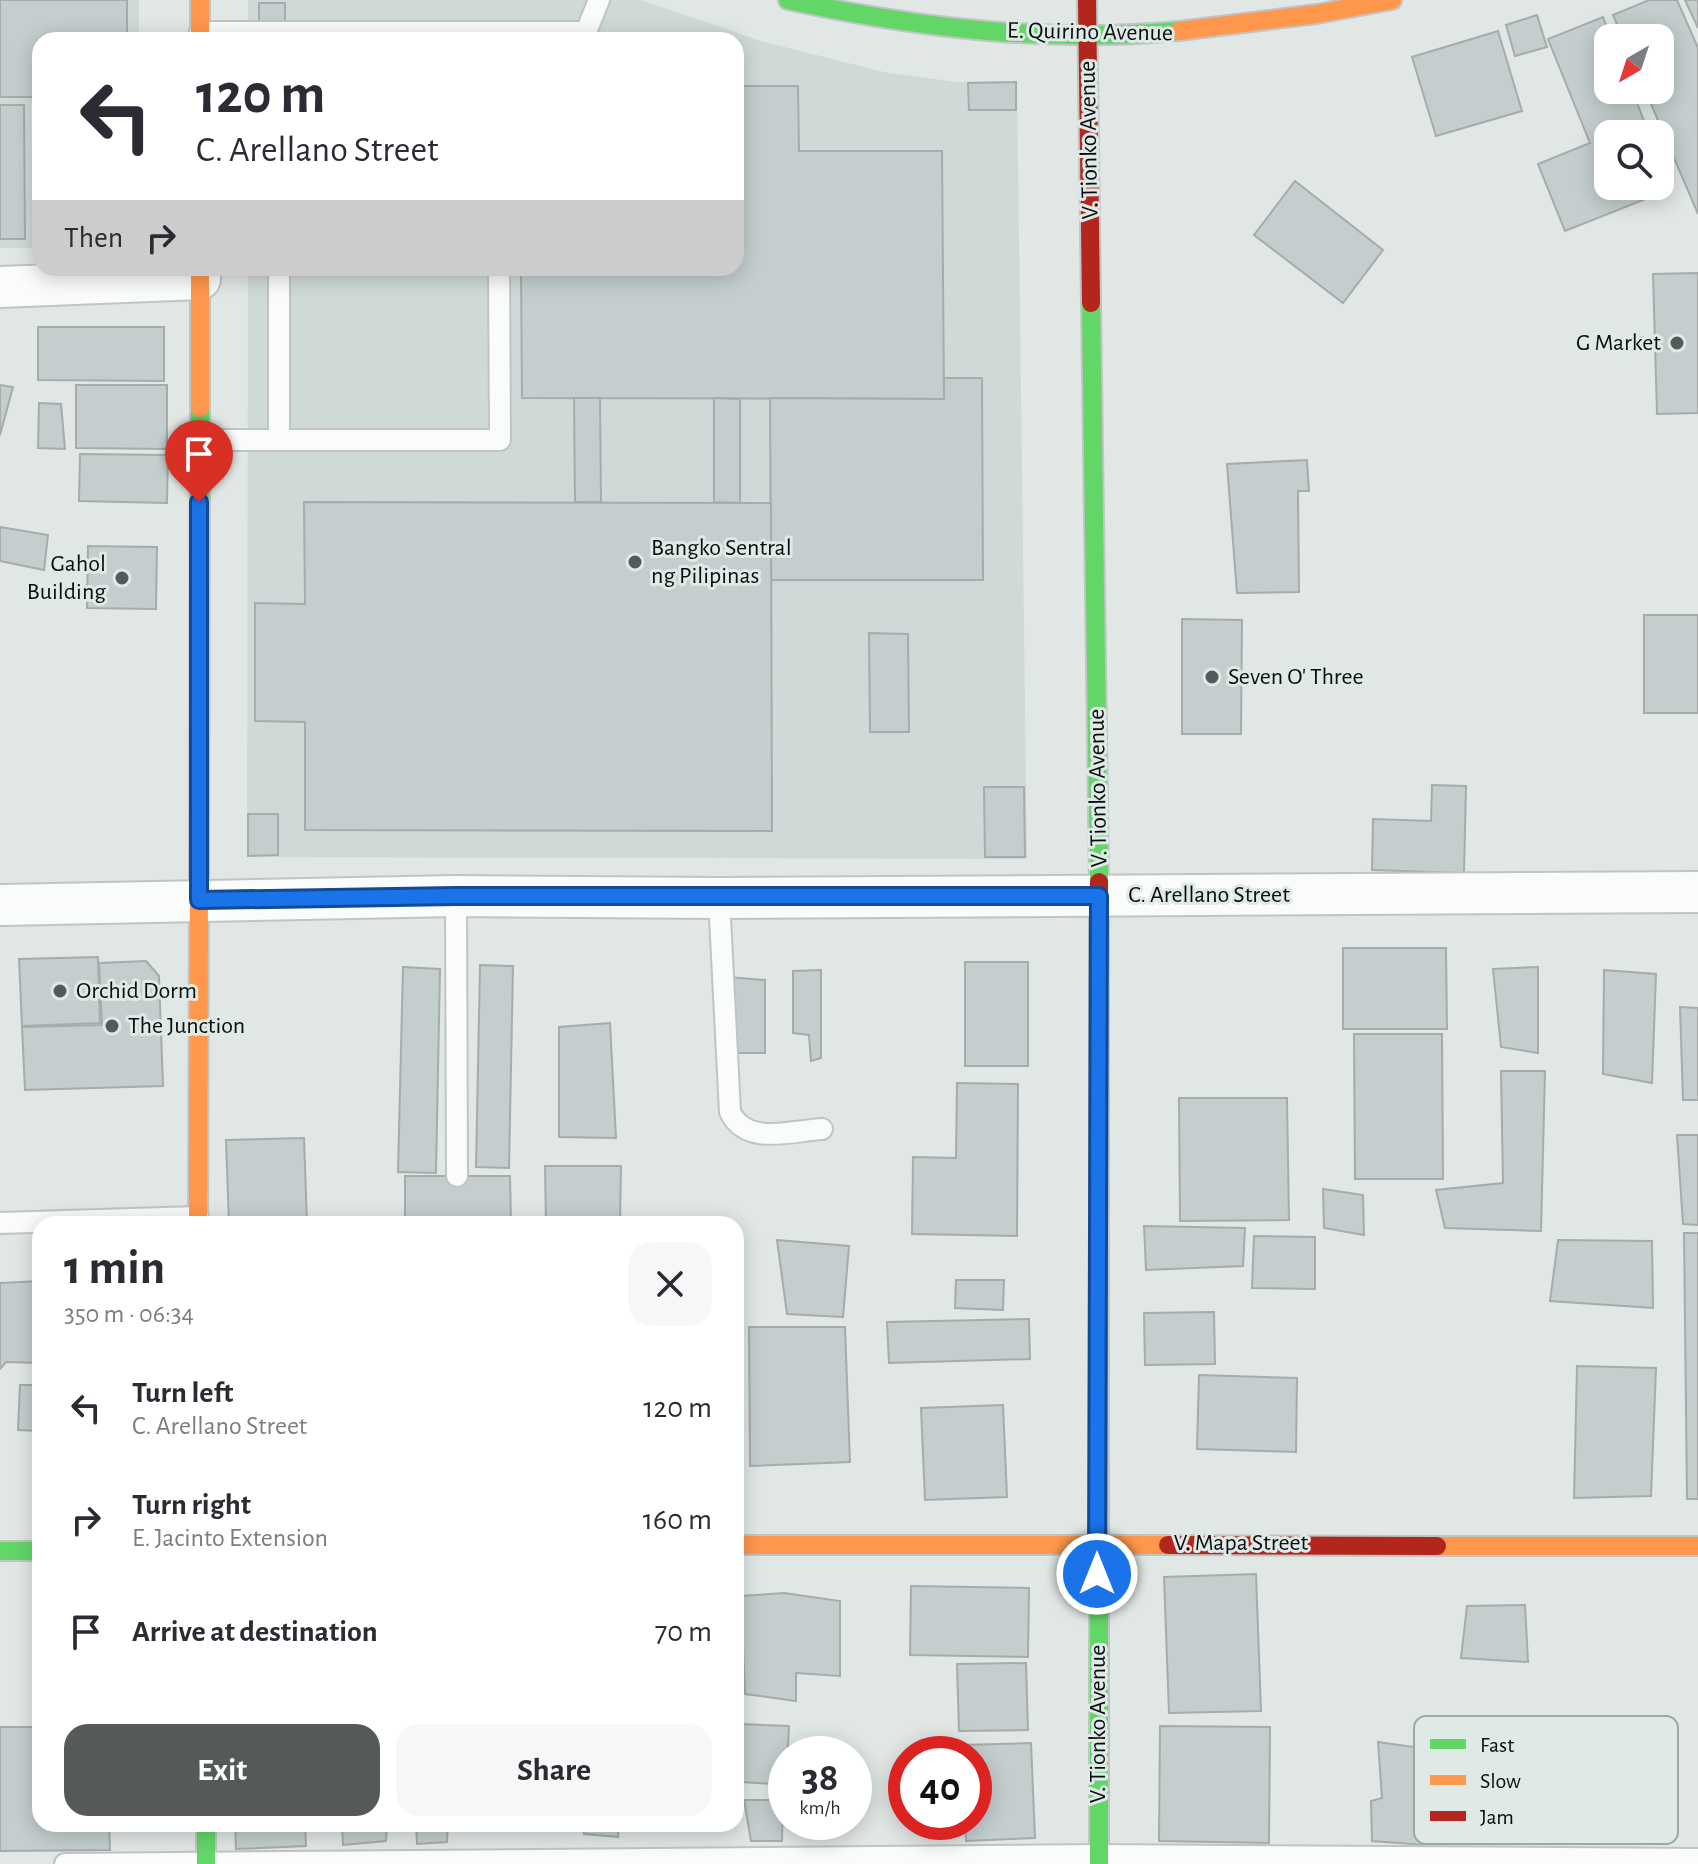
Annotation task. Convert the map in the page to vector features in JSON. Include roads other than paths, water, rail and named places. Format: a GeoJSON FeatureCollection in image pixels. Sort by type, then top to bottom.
{"type":"FeatureCollection","features":[{"type":"Feature","properties":{"kind":"street"},"geometry":{"type":"LineString","coordinates":[[200,0],[200,32]]}},
{"type":"Feature","properties":{"kind":"street","name":"E. Quirino Avenue"},"geometry":{"type":"LineString","coordinates":[[788,0],[850,16],[924,28],[1088,36],[1195,33],[1321,15],[1392,0]]}},
{"type":"Feature","properties":{"kind":"street","name":"V. Tionko Avenue"},"geometry":{"type":"LineString","coordinates":[[1087,0],[1099,896],[1099,1859]]}},
{"type":"Feature","properties":{"kind":"street"},"geometry":{"type":"LineString","coordinates":[[0,287],[169,276]]}},
{"type":"Feature","properties":{"kind":"street"},"geometry":{"type":"LineString","coordinates":[[198,1216],[200,276]]}},
{"type":"Feature","properties":{"kind":"street","name":"C. Arellano Street"},"geometry":{"type":"LineString","coordinates":[[0,905],[456,896],[719,898],[1698,892]]}},
{"type":"Feature","properties":{"kind":"street","name":"V. Mapa Street"},"geometry":{"type":"LineString","coordinates":[[744,1545],[1698,1546]]}},
{"type":"Feature","properties":{"kind":"street"},"geometry":{"type":"LineString","coordinates":[[0,1551],[32,1551]]}},
{"type":"Feature","properties":{"kind":"street"},"geometry":{"type":"LineString","coordinates":[[206,1832],[206,1863]]}},
{"type":"Feature","properties":{"kind":"lane"},"geometry":{"type":"LineString","coordinates":[[586,32],[599,0]]}},
{"type":"Feature","properties":{"kind":"lane"},"geometry":{"type":"LineString","coordinates":[[279,276],[279,440]]}},
{"type":"Feature","properties":{"kind":"lane"},"geometry":{"type":"LineString","coordinates":[[200,440],[500,440],[499,276]]}},
{"type":"Feature","properties":{"kind":"lane"},"geometry":{"type":"LineString","coordinates":[[456,896],[457,1176]]}},
{"type":"Feature","properties":{"kind":"lane"},"geometry":{"type":"LineString","coordinates":[[719,898],[730,1112],[735,1124],[756,1134],[822,1129]]}},
{"type":"Feature","properties":{"kind":"lane"},"geometry":{"type":"LineString","coordinates":[[0,1223],[32,1223]]}},
{"type":"Feature","properties":{"kind":"lane"},"geometry":{"type":"LineString","coordinates":[[65,1864],[1698,1859]]}},
{"type":"Feature","properties":{"kind":"place","name":"G Market"},"geometry":{"type":"Point","coordinates":[1677,343]}},
{"type":"Feature","properties":{"kind":"place","name":"Bangko Sentral ng Pilipinas"},"geometry":{"type":"Point","coordinates":[635,562]}},
{"type":"Feature","properties":{"kind":"place","name":"Gahol Building"},"geometry":{"type":"Point","coordinates":[122,578]}},
{"type":"Feature","properties":{"kind":"place","name":"Seven O' Three"},"geometry":{"type":"Point","coordinates":[1212,677]}},
{"type":"Feature","properties":{"kind":"place","name":"Orchid Dorm"},"geometry":{"type":"Point","coordinates":[60,991]}},
{"type":"Feature","properties":{"kind":"place","name":"The Junction"},"geometry":{"type":"Point","coordinates":[112,1026]}}]}
